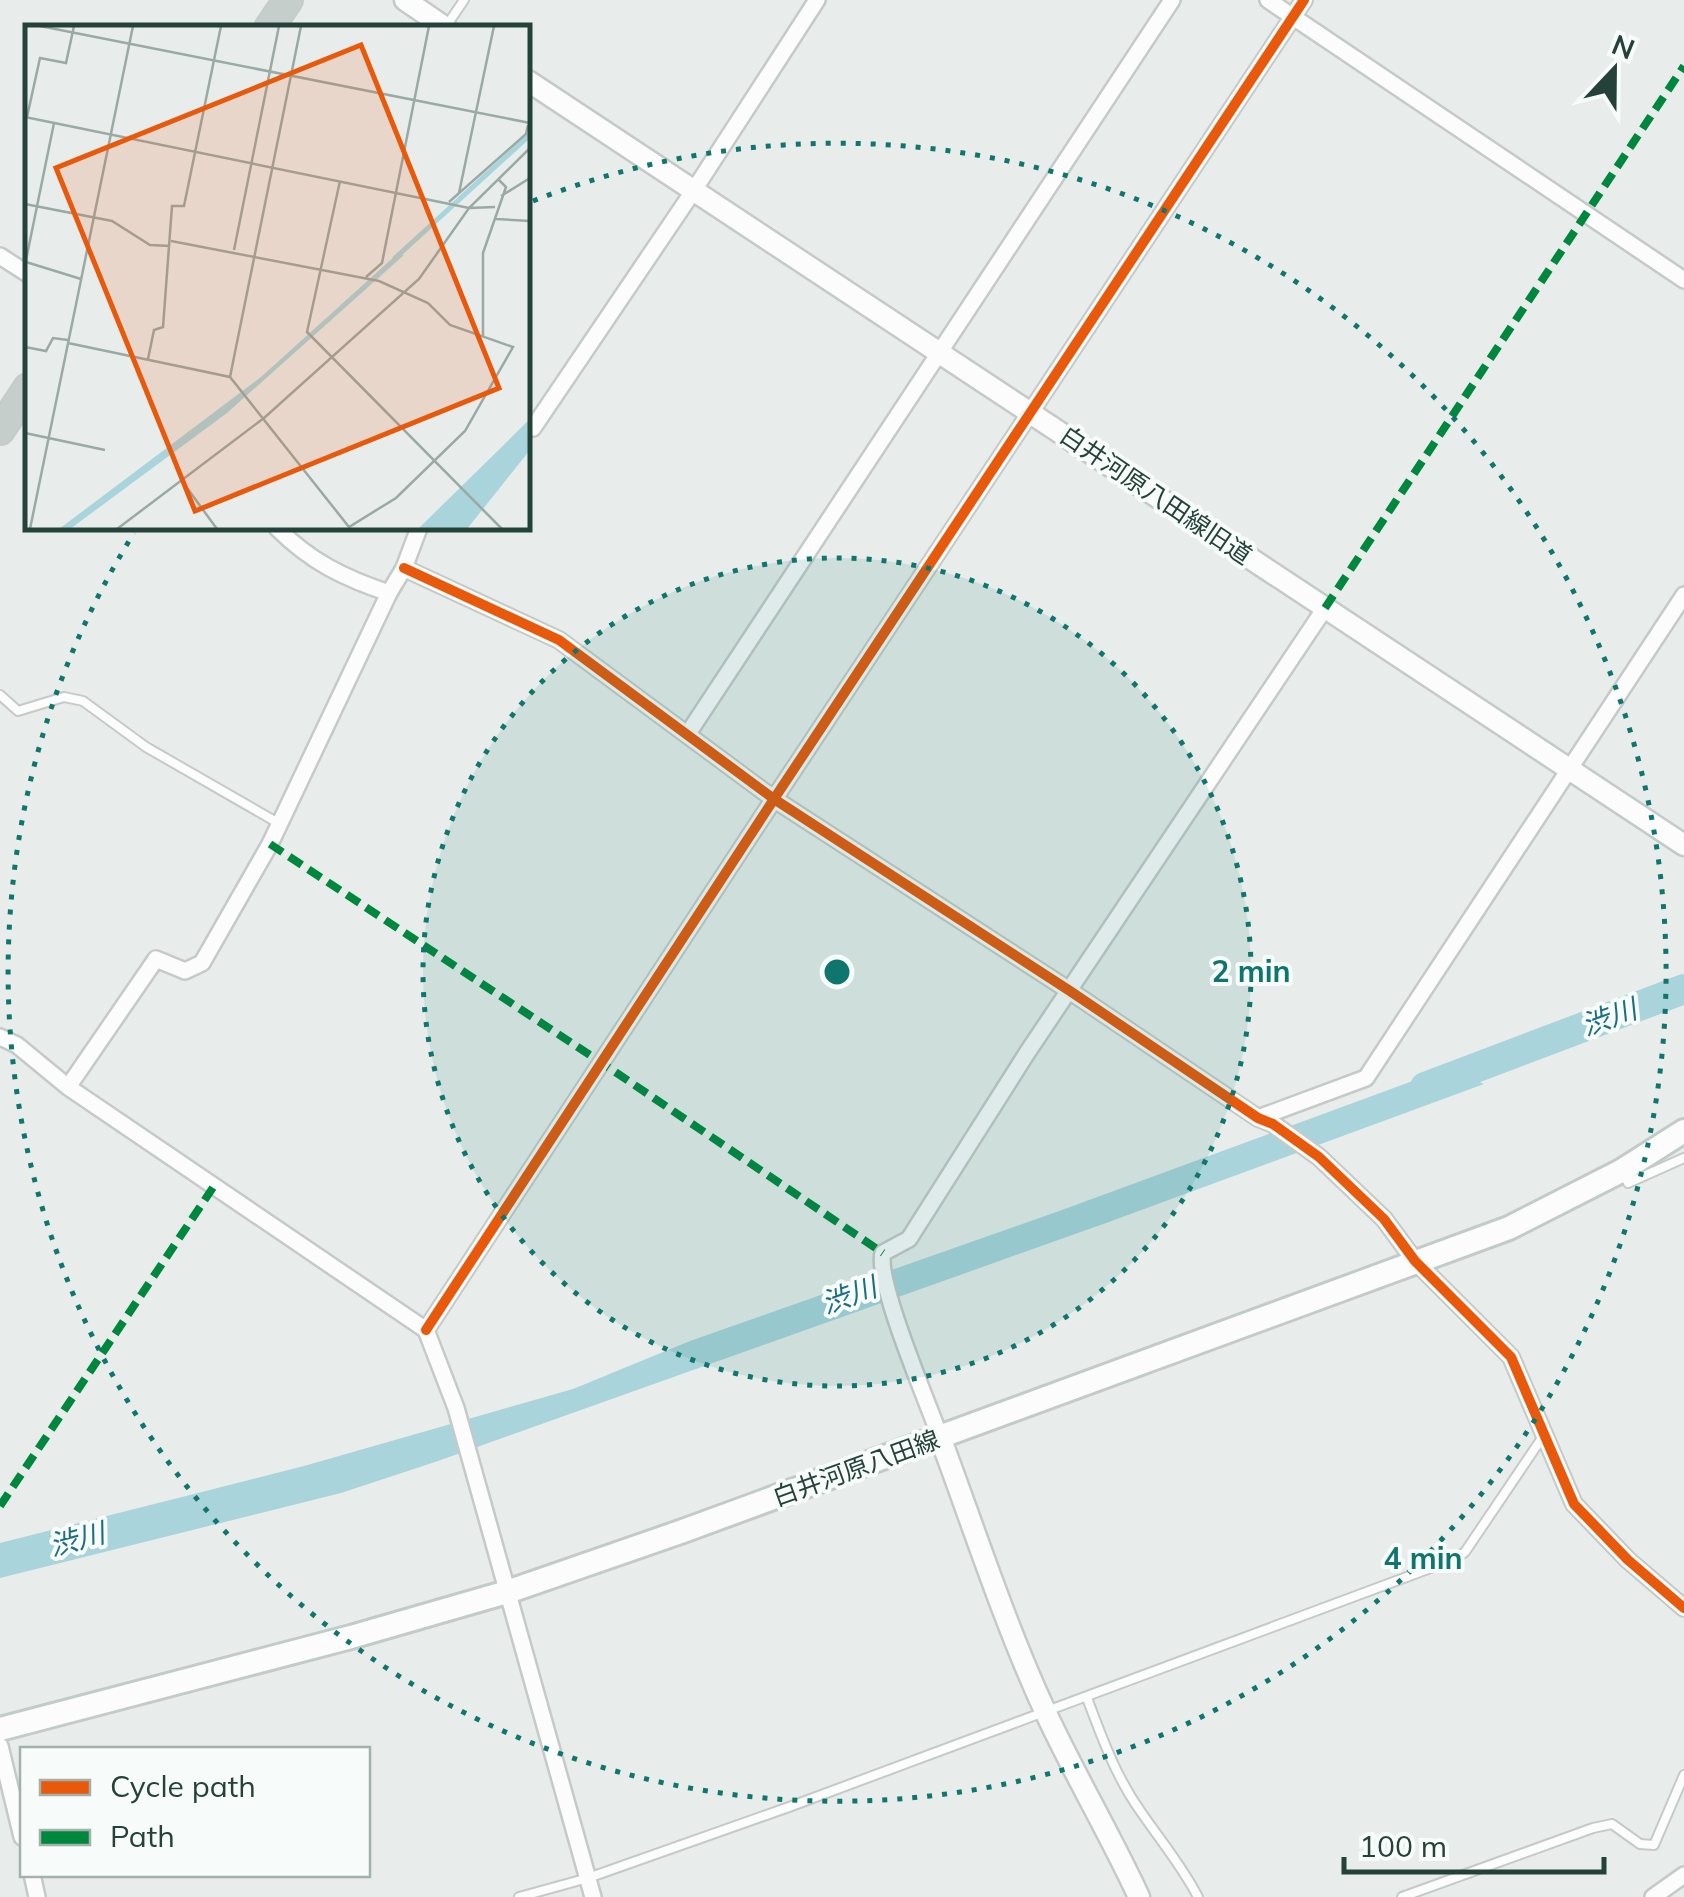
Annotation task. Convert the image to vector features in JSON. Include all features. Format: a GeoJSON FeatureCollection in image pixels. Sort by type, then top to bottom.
{"type":"FeatureCollection","features":[{"type":"Feature","properties":{"kind":"highway"},"geometry":{"type":"LineString","coordinates":[[271,25],[288,0]]}},
{"type":"Feature","properties":{"kind":"highway"},"geometry":{"type":"LineString","coordinates":[[0,430],[25,392]]}},
{"type":"Feature","properties":{"kind":"main road","name":"白井河原八田線"},"geometry":{"type":"LineString","coordinates":[[0,1730],[507,1592],[683,1532],[1509,1228],[1622,1171],[1684,1131]]}},
{"type":"Feature","properties":{"kind":"street"},"geometry":{"type":"LineString","coordinates":[[405,0],[443,25]]}},
{"type":"Feature","properties":{"kind":"street"},"geometry":{"type":"LineString","coordinates":[[530,427],[534,428],[694,190],[817,0]]}},
{"type":"Feature","properties":{"kind":"street"},"geometry":{"type":"LineString","coordinates":[[686,734],[1172,0]]}},
{"type":"Feature","properties":{"kind":"street"},"geometry":{"type":"LineString","coordinates":[[1268,0],[1684,280]]}},
{"type":"Feature","properties":{"kind":"street"},"geometry":{"type":"LineString","coordinates":[[426,1330],[1304,0]]}},
{"type":"Feature","properties":{"kind":"street","name":"白井河原八田線旧道"},"geometry":{"type":"LineString","coordinates":[[530,82],[1684,845]]}},
{"type":"Feature","properties":{"kind":"street"},"geometry":{"type":"LineString","coordinates":[[0,256],[25,272]]}},
{"type":"Feature","properties":{"kind":"street"},"geometry":{"type":"LineString","coordinates":[[280,530],[312,560],[389,593]]}},
{"type":"Feature","properties":{"kind":"street"},"geometry":{"type":"LineString","coordinates":[[68,1086],[156,959],[185,971],[202,963],[280,824],[404,568],[418,530]]}},
{"type":"Feature","properties":{"kind":"street"},"geometry":{"type":"LineString","coordinates":[[404,568],[559,640],[774,799],[1318,1157],[1384,1218],[1415,1261],[1511,1357],[1574,1504],[1628,1560],[1684,1608]]}},
{"type":"Feature","properties":{"kind":"street"},"geometry":{"type":"LineString","coordinates":[[1265,1121],[1366,1078],[1684,595]]}},
{"type":"Feature","properties":{"kind":"street"},"geometry":{"type":"LineString","coordinates":[[1139,1897],[1046,1713],[1010,1630],[895,1316],[880,1263],[883,1253],[908,1238],[1325,608]]}},
{"type":"Feature","properties":{"kind":"street"},"geometry":{"type":"LineString","coordinates":[[0,1037],[426,1330],[456,1408],[593,1897]]}},
{"type":"Feature","properties":{"kind":"street"},"geometry":{"type":"LineString","coordinates":[[0,1746],[20,1829]]}},
{"type":"Feature","properties":{"kind":"street"},"geometry":{"type":"LineString","coordinates":[[1653,1897],[1684,1875]]}},
{"type":"Feature","properties":{"kind":"lane"},"geometry":{"type":"LineString","coordinates":[[447,25],[464,0]]}},
{"type":"Feature","properties":{"kind":"lane"},"geometry":{"type":"LineString","coordinates":[[0,694],[18,711],[64,697],[83,701],[146,746],[280,824]]}},
{"type":"Feature","properties":{"kind":"lane"},"geometry":{"type":"LineString","coordinates":[[1622,1171],[1628,1183],[1684,1158]]}},
{"type":"Feature","properties":{"kind":"lane"},"geometry":{"type":"LineString","coordinates":[[518,1897],[588,1878],[1046,1713],[1455,1559],[1465,1552],[1544,1434]]}},
{"type":"Feature","properties":{"kind":"lane"},"geometry":{"type":"LineString","coordinates":[[1087,1698],[1111,1762],[1198,1897]]}},
{"type":"Feature","properties":{"kind":"lane"},"geometry":{"type":"LineString","coordinates":[[1402,1897],[1612,1824],[1640,1844],[1654,1846],[1684,1776]]}},
{"type":"Feature","properties":{"kind":"water"},"geometry":{"type":"Polygon","coordinates":[[[1448,1068],[1484,1084],[438,1461],[341,1493],[0,1578],[0,1543],[304,1466],[573,1389],[690,1341],[1448,1068]]]}},
{"type":"Feature","properties":{"kind":"waterway","name":"渋川"},"geometry":{"type":"LineString","coordinates":[[1425,1087],[1684,989]]}},
{"type":"Feature","properties":{"kind":"marked path"},"geometry":{"type":"LineString","coordinates":[[1325,608],[1684,66]]}},
{"type":"Feature","properties":{"kind":"marked path"},"geometry":{"type":"LineString","coordinates":[[270,844],[883,1253]]}},
{"type":"Feature","properties":{"kind":"marked path"},"geometry":{"type":"LineString","coordinates":[[0,1506],[214,1186]]}},
{"type":"Feature","properties":{"kind":"cycle path"},"geometry":{"type":"LineString","coordinates":[[426,1330],[1304,0]]}},
{"type":"Feature","properties":{"kind":"cycle path"},"geometry":{"type":"LineString","coordinates":[[404,568],[559,640],[774,799],[1319,1157],[1384,1219],[1415,1261],[1511,1357],[1574,1504],[1628,1560],[1684,1608]]}}]}
